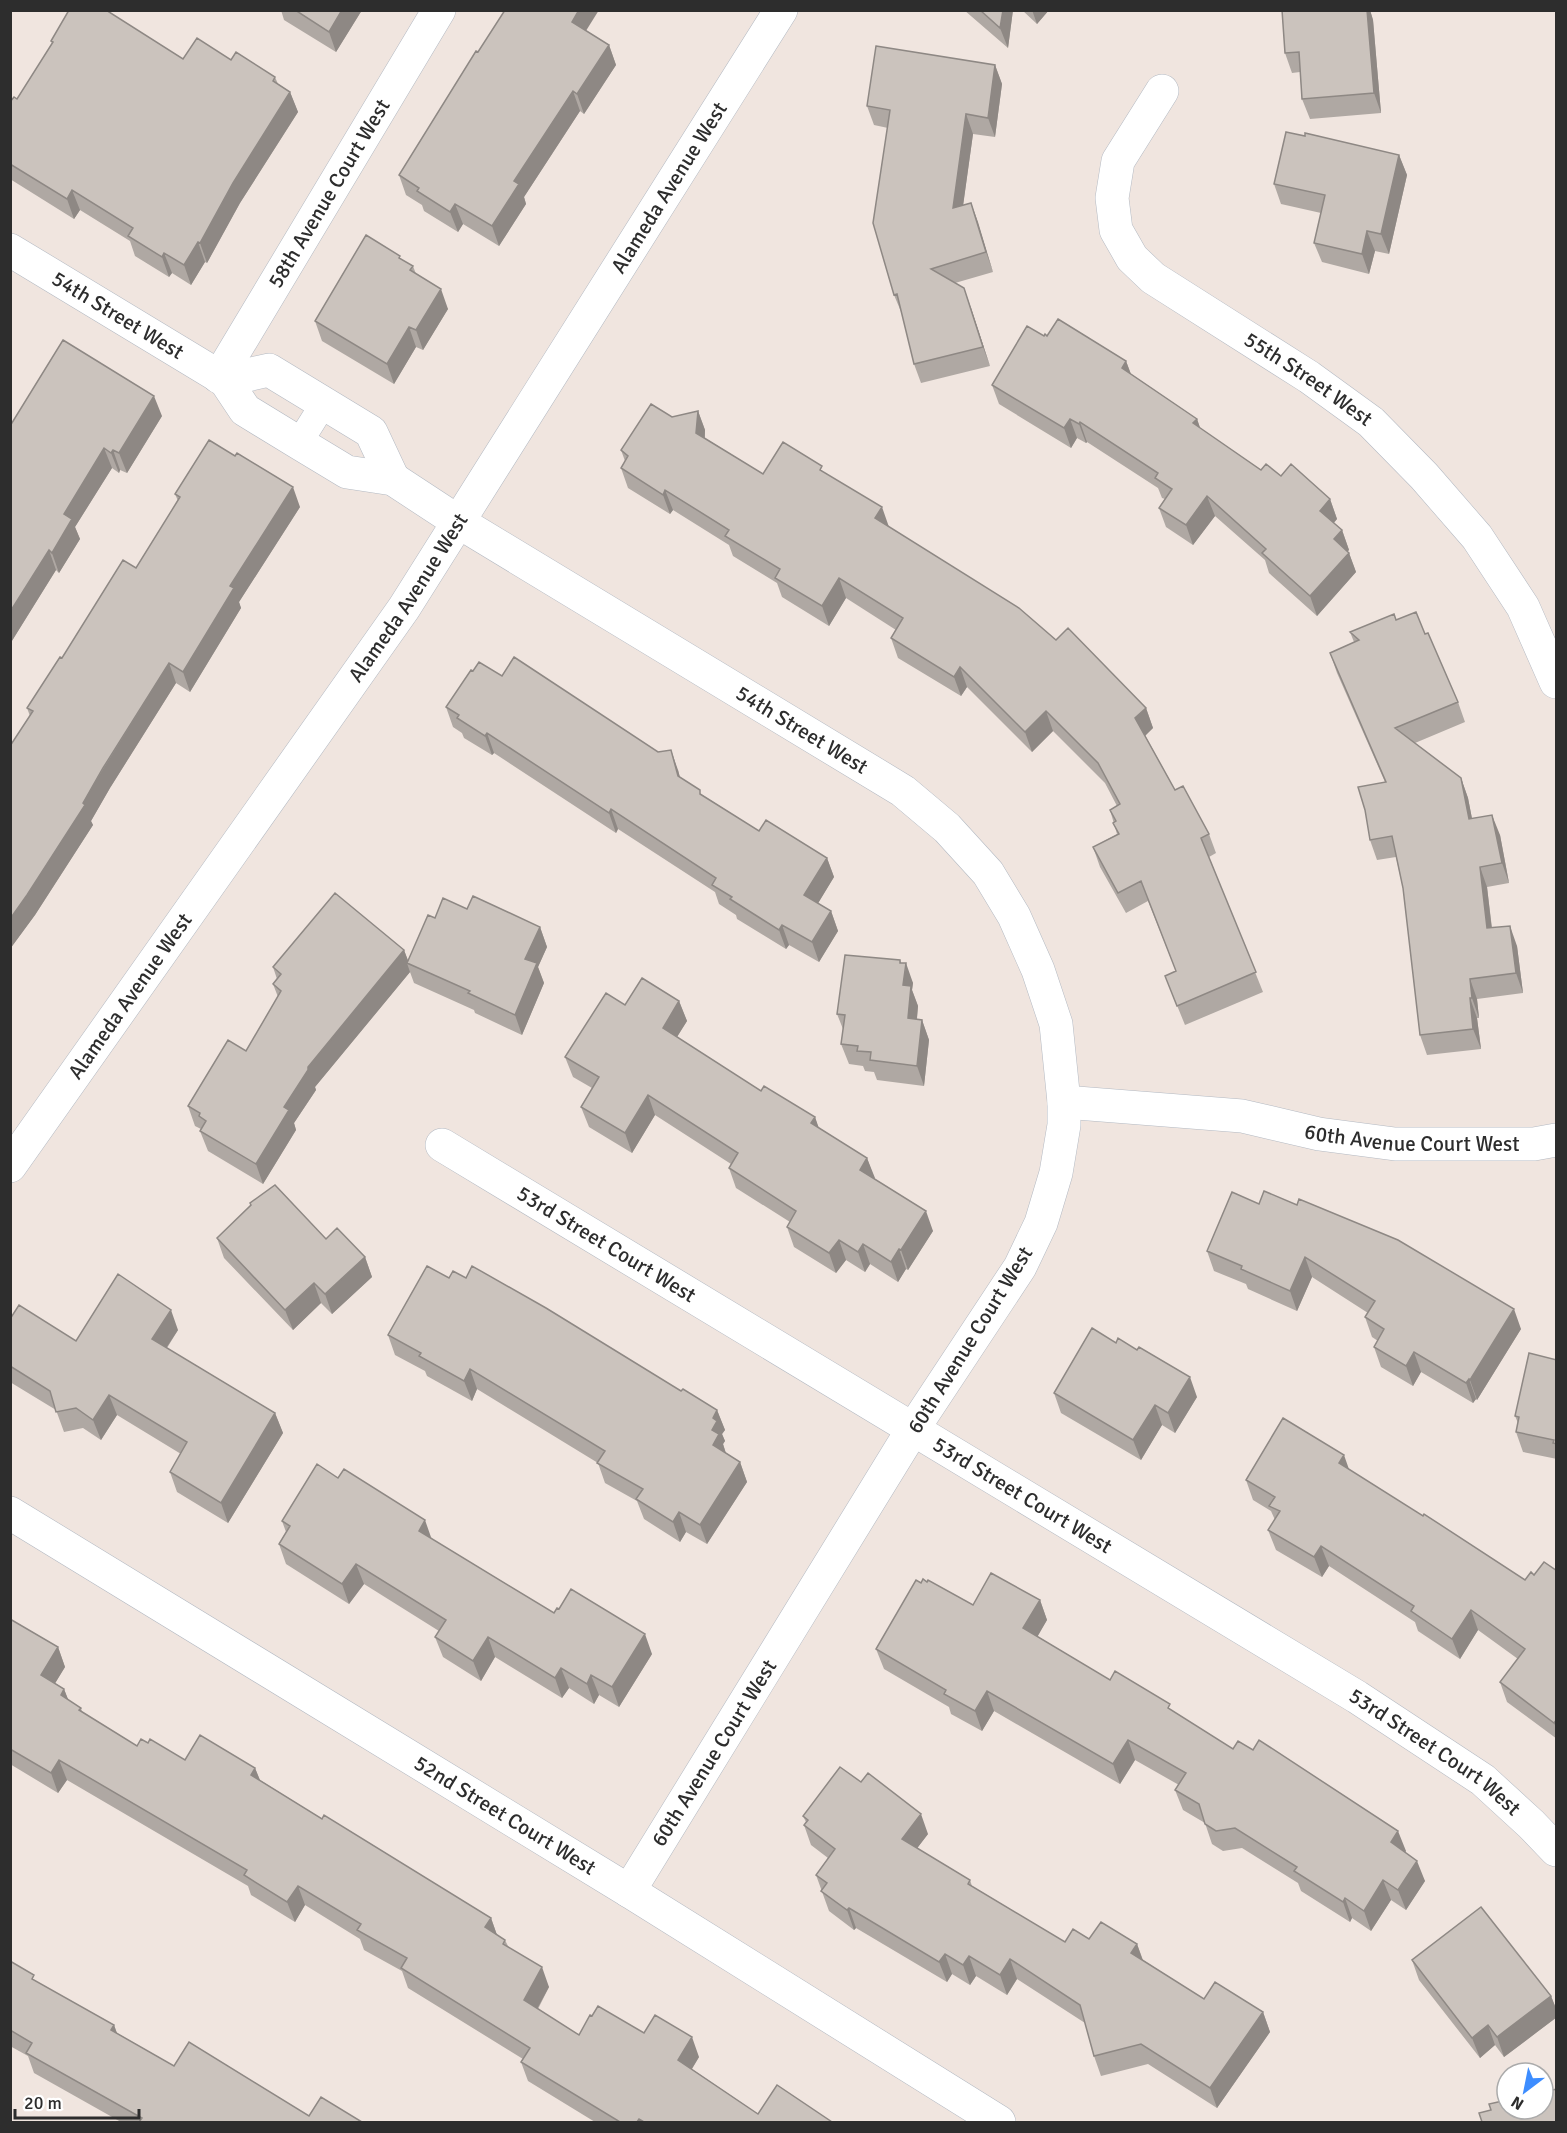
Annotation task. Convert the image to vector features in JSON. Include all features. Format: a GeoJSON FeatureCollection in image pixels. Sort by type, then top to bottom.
{"type":"FeatureCollection","features":[{"type":"Feature","properties":{"kind":"street","name":"58th Avenue Court West"},"geometry":{"type":"LineString","coordinates":[[222,378],[439,10]]}},
{"type":"Feature","properties":{"kind":"street","name":"Alameda Avenue West"},"geometry":{"type":"LineString","coordinates":[[10,1166],[404,608],[781,10]]}},
{"type":"Feature","properties":{"kind":"street","name":"55th Street West"},"geometry":{"type":"LineString","coordinates":[[1162,91],[1118,161],[1112,198],[1116,230],[1132,258],[1153,278],[1309,377],[1371,422],[1424,476],[1477,537],[1523,607],[1557,682]]}},
{"type":"Feature","properties":{"kind":"street","name":"54th Street West"},"geometry":{"type":"LineString","coordinates":[[10,250],[222,378],[245,410],[299,443],[347,472],[393,479],[457,521],[903,791],[947,828],[988,873],[1014,916],[1038,970],[1056,1024],[1064,1102]]}},
{"type":"Feature","properties":{"kind":"street"},"geometry":{"type":"LineString","coordinates":[[222,378],[269,370],[371,432],[393,479]]}},
{"type":"Feature","properties":{"kind":"street","name":"60th Avenue Court West"},"geometry":{"type":"LineString","coordinates":[[629,1891],[913,1429],[1020,1267],[1041,1223],[1056,1173],[1064,1125],[1064,1102],[1242,1116],[1319,1134],[1395,1144],[1534,1144],[1557,1140]]}},
{"type":"Feature","properties":{"kind":"street","name":"53rd Street Court West"},"geometry":{"type":"LineString","coordinates":[[442,1145],[1357,1697],[1483,1780],[1557,1850]]}},
{"type":"Feature","properties":{"kind":"street","name":"52nd Street Court West"},"geometry":{"type":"LineString","coordinates":[[10,1513],[629,1891],[999,2122]]}},
{"type":"Feature","properties":{"kind":"lane"},"geometry":{"type":"LineString","coordinates":[[299,443],[324,403]]}},
{"type":"Feature","properties":{"kind":"building"},"geometry":{"type":"Polygon","coordinates":[[[69,10],[106,10],[183,59],[197,38],[231,60],[236,52],[275,77],[273,81],[290,92],[233,183],[200,243],[198,242],[184,265],[164,253],[162,257],[128,236],[133,228],[72,190],[67,199],[10,164],[10,102],[14,97],[17,99],[53,42],[51,41],[69,10]]]}},
{"type":"Feature","properties":{"kind":"building"},"geometry":{"type":"Polygon","coordinates":[[[295,10],[342,10],[329,32],[295,10]]]}},
{"type":"Feature","properties":{"kind":"building"},"geometry":{"type":"Polygon","coordinates":[[[505,10],[579,10],[572,22],[609,45],[577,94],[573,91],[514,181],[519,184],[492,226],[455,204],[450,212],[417,191],[419,188],[399,175],[476,51],[478,52],[505,10]]]}},
{"type":"Feature","properties":{"kind":"building"},"geometry":{"type":"Polygon","coordinates":[[[980,10],[1003,10],[1000,28],[980,10]]]}},
{"type":"Feature","properties":{"kind":"building"},"geometry":{"type":"Polygon","coordinates":[[[1282,10],[1367,10],[1374,93],[1302,99],[1299,52],[1285,53],[1282,10]]]}},
{"type":"Feature","properties":{"kind":"building"},"geometry":{"type":"Polygon","coordinates":[[[876,46],[995,65],[988,118],[966,114],[953,208],[971,203],[986,252],[931,269],[964,288],[983,347],[914,364],[897,294],[894,295],[873,223],[890,110],[867,106],[876,46]]]}},
{"type":"Feature","properties":{"kind":"building"},"geometry":{"type":"Polygon","coordinates":[[[1286,132],[1305,136],[1305,133],[1399,155],[1381,234],[1367,231],[1362,254],[1314,243],[1325,195],[1274,184],[1286,132]]]}},
{"type":"Feature","properties":{"kind":"building"},"geometry":{"type":"Polygon","coordinates":[[[366,235],[400,256],[399,258],[413,266],[410,270],[441,289],[416,330],[409,327],[387,364],[315,321],[366,235]]]}},
{"type":"Feature","properties":{"kind":"building"},"geometry":{"type":"Polygon","coordinates":[[[1058,319],[1126,361],[1122,368],[1197,419],[1193,423],[1261,470],[1266,464],[1281,476],[1291,464],[1330,499],[1320,511],[1342,530],[1334,539],[1349,553],[1310,596],[1262,553],[1266,549],[1207,496],[1186,525],[1159,508],[1172,489],[1155,478],[1158,473],[1080,422],[1079,424],[1070,419],[1064,428],[992,385],[1027,326],[1047,336],[1058,319]]]}},
{"type":"Feature","properties":{"kind":"building"},"geometry":{"type":"Polygon","coordinates":[[[63,340],[154,396],[119,453],[113,450],[111,453],[104,448],[64,514],[72,519],[52,553],[49,550],[10,612],[10,426],[63,340]]]}},
{"type":"Feature","properties":{"kind":"building"},"geometry":{"type":"Polygon","coordinates":[[[651,404],[672,417],[698,411],[696,433],[763,474],[783,442],[822,466],[820,470],[882,507],[875,518],[1019,608],[1056,640],[1068,628],[1146,708],[1135,718],[1175,790],[1183,786],[1209,834],[1201,838],[1256,972],[1177,1006],[1165,976],[1176,971],[1141,881],[1118,893],[1093,847],[1119,834],[1110,810],[1120,804],[1098,763],[1046,711],[1025,732],[960,667],[954,677],[891,638],[903,618],[839,578],[822,606],[775,578],[780,569],[725,536],[729,530],[665,490],[663,495],[621,468],[628,456],[621,450],[651,404]]]}},
{"type":"Feature","properties":{"kind":"building"},"geometry":{"type":"Polygon","coordinates":[[[209,440],[235,456],[237,453],[293,487],[230,586],[234,588],[183,672],[169,663],[103,768],[83,803],[85,805],[10,919],[10,746],[33,711],[27,708],[60,657],[62,658],[123,560],[136,568],[180,497],[175,494],[209,440]]]}},
{"type":"Feature","properties":{"kind":"building"},"geometry":{"type":"Polygon","coordinates":[[[1416,612],[1425,634],[1428,633],[1458,702],[1395,728],[1461,778],[1469,819],[1492,815],[1502,863],[1480,867],[1487,928],[1510,926],[1516,973],[1470,979],[1473,1029],[1420,1035],[1403,888],[1392,836],[1370,840],[1358,787],[1386,782],[1330,653],[1359,640],[1350,632],[1394,614],[1396,620],[1416,612]]]}},
{"type":"Feature","properties":{"kind":"building"},"geometry":{"type":"Polygon","coordinates":[[[514,657],[658,752],[671,750],[678,776],[700,790],[700,794],[759,831],[766,820],[827,858],[804,895],[831,911],[812,942],[782,925],[779,930],[730,899],[732,897],[712,885],[716,878],[611,809],[609,813],[487,733],[485,736],[457,718],[459,715],[446,707],[479,662],[502,676],[514,657]]]}},
{"type":"Feature","properties":{"kind":"building"},"geometry":{"type":"Polygon","coordinates":[[[335,893],[404,950],[308,1067],[284,1107],[289,1110],[256,1164],[200,1131],[206,1121],[199,1116],[200,1113],[188,1106],[228,1040],[246,1051],[281,991],[273,984],[281,974],[273,967],[335,893]]]}},
{"type":"Feature","properties":{"kind":"building"},"geometry":{"type":"Polygon","coordinates":[[[473,896],[540,927],[525,959],[537,963],[515,1015],[468,993],[470,991],[407,963],[428,915],[435,918],[443,898],[467,909],[473,896]]]}},
{"type":"Feature","properties":{"kind":"building"},"geometry":{"type":"Polygon","coordinates":[[[845,955],[900,960],[900,963],[906,963],[903,985],[911,986],[908,1018],[922,1020],[917,1066],[870,1060],[871,1052],[857,1051],[858,1046],[841,1044],[845,1015],[837,1014],[845,955]]]}},
{"type":"Feature","properties":{"kind":"building"},"geometry":{"type":"Polygon","coordinates":[[[642,978],[679,1001],[663,1028],[761,1091],[764,1086],[815,1117],[811,1123],[867,1158],[860,1170],[926,1211],[891,1262],[863,1244],[858,1252],[839,1240],[829,1253],[787,1227],[796,1211],[729,1168],[738,1153],[648,1095],[625,1133],[581,1107],[599,1077],[565,1057],[606,993],[625,1005],[642,978]]]}},
{"type":"Feature","properties":{"kind":"building"},"geometry":{"type":"Polygon","coordinates":[[[275,1185],[326,1239],[337,1228],[365,1257],[325,1294],[314,1283],[285,1310],[217,1238],[251,1205],[250,1203],[275,1185]]]}},
{"type":"Feature","properties":{"kind":"building"},"geometry":{"type":"Polygon","coordinates":[[[1264,1191],[1297,1205],[1299,1199],[1398,1240],[1514,1309],[1470,1380],[1466,1383],[1414,1352],[1406,1366],[1374,1347],[1384,1329],[1365,1317],[1375,1301],[1305,1257],[1290,1291],[1207,1251],[1232,1192],[1259,1204],[1264,1191]]]}},
{"type":"Feature","properties":{"kind":"building"},"geometry":{"type":"Polygon","coordinates":[[[427,1266],[449,1278],[453,1271],[466,1278],[472,1266],[546,1308],[681,1391],[683,1389],[717,1410],[713,1418],[717,1421],[712,1430],[719,1434],[713,1445],[740,1462],[700,1525],[679,1512],[673,1522],[636,1499],[643,1489],[597,1463],[605,1451],[470,1369],[464,1381],[419,1356],[421,1353],[388,1335],[427,1266]]]}},
{"type":"Feature","properties":{"kind":"building"},"geometry":{"type":"Polygon","coordinates":[[[118,1274],[171,1310],[152,1339],[275,1413],[221,1503],[170,1472],[187,1442],[109,1395],[93,1420],[76,1408],[56,1412],[50,1391],[10,1366],[10,1319],[19,1305],[76,1341],[118,1274]]]}},
{"type":"Feature","properties":{"kind":"building"},"geometry":{"type":"Polygon","coordinates":[[[1092,1328],[1116,1343],[1118,1338],[1137,1350],[1139,1347],[1190,1377],[1168,1413],[1155,1405],[1133,1440],[1054,1393],[1092,1328]]]}},
{"type":"Feature","properties":{"kind":"building"},"geometry":{"type":"Polygon","coordinates":[[[1529,1353],[1557,1360],[1557,1444],[1553,1443],[1554,1440],[1516,1432],[1519,1417],[1515,1416],[1529,1353]]]}},
{"type":"Feature","properties":{"kind":"building"},"geometry":{"type":"Polygon","coordinates":[[[1283,1418],[1344,1455],[1339,1463],[1423,1516],[1424,1514],[1525,1580],[1531,1572],[1534,1575],[1544,1562],[1557,1571],[1557,1719],[1554,1723],[1500,1682],[1525,1649],[1471,1610],[1452,1639],[1411,1611],[1414,1606],[1321,1546],[1314,1557],[1268,1530],[1280,1511],[1269,1506],[1275,1497],[1246,1480],[1283,1418]]]}},
{"type":"Feature","properties":{"kind":"building"},"geometry":{"type":"Polygon","coordinates":[[[317,1464],[338,1478],[344,1469],[425,1520],[419,1531],[554,1613],[571,1589],[645,1634],[612,1687],[591,1675],[587,1684],[561,1668],[555,1678],[488,1637],[473,1661],[435,1637],[446,1620],[356,1564],[342,1584],[279,1544],[290,1526],[282,1521],[317,1464]]]}},
{"type":"Feature","properties":{"kind":"building"},"geometry":{"type":"Polygon","coordinates":[[[991,1573],[1040,1600],[1023,1628],[1110,1680],[1115,1671],[1170,1704],[1168,1708],[1233,1749],[1238,1741],[1253,1750],[1259,1740],[1398,1831],[1391,1842],[1417,1861],[1398,1890],[1383,1880],[1364,1911],[1345,1898],[1343,1902],[1294,1871],[1297,1867],[1235,1828],[1216,1831],[1205,1824],[1199,1804],[1175,1790],[1186,1773],[1128,1740],[1113,1764],[987,1691],[975,1711],[944,1694],[946,1690],[876,1649],[916,1580],[921,1583],[923,1579],[927,1582],[928,1580],[973,1605],[991,1573]]]}},
{"type":"Feature","properties":{"kind":"building"},"geometry":{"type":"Polygon","coordinates":[[[10,1619],[58,1647],[41,1675],[64,1689],[61,1695],[81,1708],[79,1710],[137,1746],[141,1739],[148,1743],[150,1739],[185,1760],[200,1735],[255,1768],[251,1775],[322,1819],[324,1815],[491,1918],[485,1927],[505,1940],[503,1944],[542,1967],[524,2000],[579,2035],[598,2006],[644,2033],[655,2015],[692,2037],[678,2060],[758,2114],[777,2085],[832,2122],[644,2122],[639,2119],[637,2122],[620,2122],[521,2062],[530,2048],[401,1968],[407,1958],[357,1930],[361,1924],[298,1886],[287,1902],[244,1875],[247,1870],[59,1760],[51,1773],[10,1749],[10,1619]]]}},
{"type":"Feature","properties":{"kind":"building"},"geometry":{"type":"Polygon","coordinates":[[[840,1767],[861,1782],[868,1773],[921,1814],[902,1839],[970,1880],[968,1884],[1065,1942],[1073,1929],[1089,1939],[1101,1922],[1137,1944],[1131,1953],[1204,1999],[1215,1982],[1263,2012],[1210,2088],[1141,2044],[1094,2056],[1080,2005],[1010,1959],[1000,1975],[969,1956],[963,1965],[945,1954],[939,1962],[849,1908],[847,1910],[821,1891],[827,1883],[816,1875],[835,1849],[804,1825],[808,1820],[803,1816],[840,1767]]]}},
{"type":"Feature","properties":{"kind":"building"},"geometry":{"type":"Polygon","coordinates":[[[1481,1907],[1551,1996],[1497,2037],[1488,2025],[1472,2038],[1412,1960],[1481,1907]]]}},
{"type":"Feature","properties":{"kind":"building"},"geometry":{"type":"Polygon","coordinates":[[[10,1961],[34,1975],[32,1979],[114,2025],[111,2030],[174,2066],[189,2042],[309,2116],[321,2097],[362,2122],[139,2122],[142,2118],[26,2053],[32,2043],[10,2030],[10,1961]]]}},
{"type":"Feature","properties":{"kind":"building"},"geometry":{"type":"Polygon","coordinates":[[[1555,2089],[1557,2089],[1557,2122],[1482,2122],[1479,2113],[1491,2110],[1489,2104],[1495,2103],[1495,2121],[1555,2121],[1555,2089]]]}}]}
